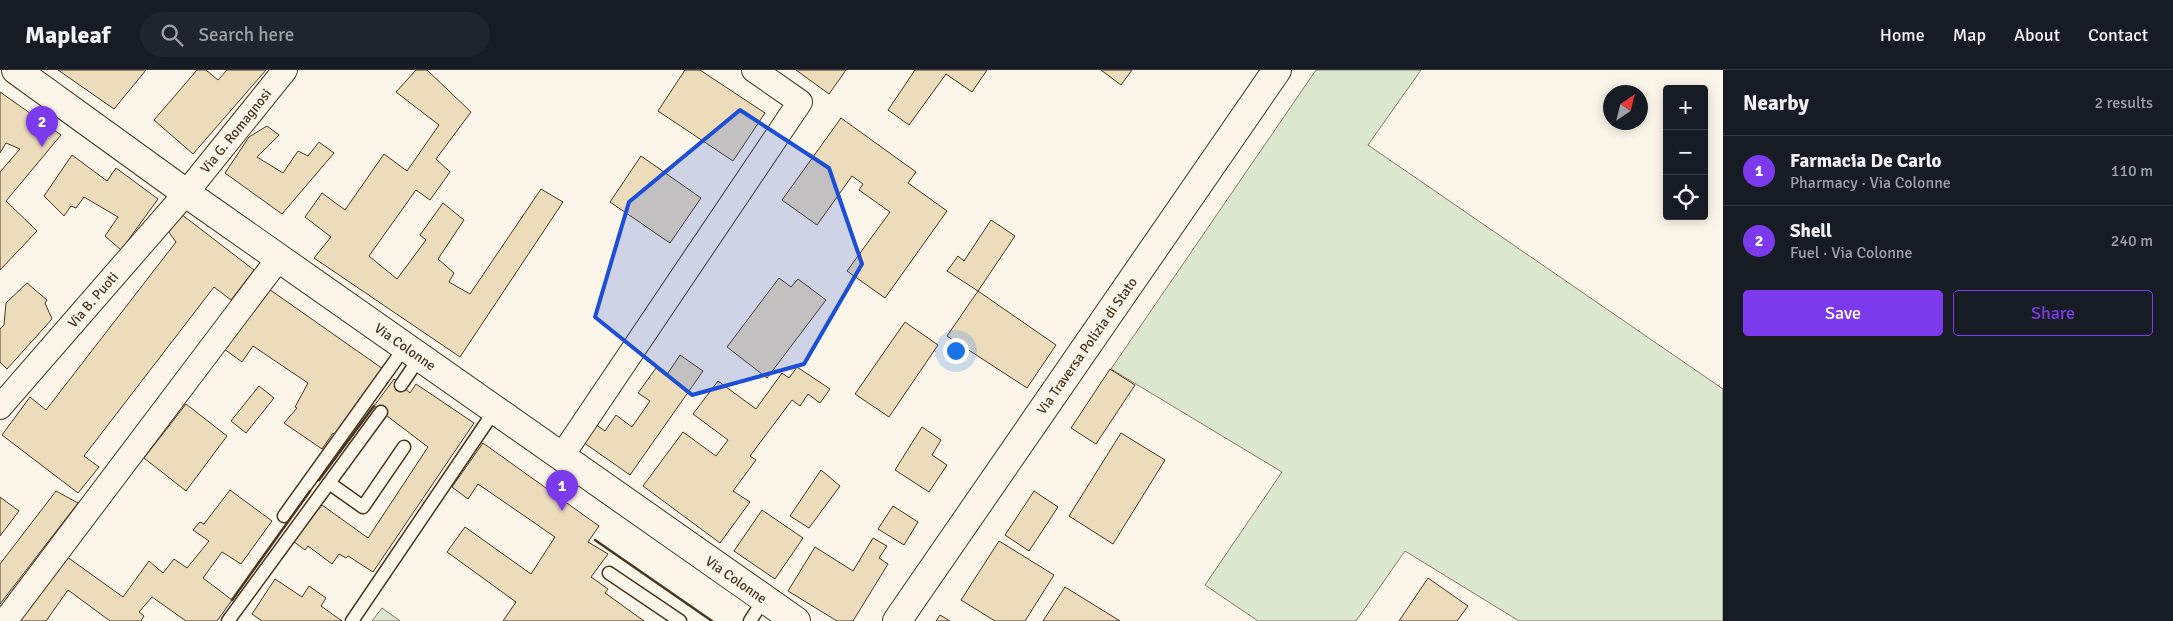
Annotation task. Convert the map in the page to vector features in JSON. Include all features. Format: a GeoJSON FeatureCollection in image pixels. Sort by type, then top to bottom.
{"type":"FeatureCollection","features":[{"type":"Feature","properties":{"kind":"main road","name":"Via Colonne"},"geometry":{"type":"LineString","coordinates":[[16,70],[561,457],[757,610],[796,621]]}},
{"type":"Feature","properties":{"kind":"main road","name":"Via Traversa Polizia di Stato"},"geometry":{"type":"LineString","coordinates":[[897,621],[1277,70]]}},
{"type":"Feature","properties":{"kind":"street","name":"Via G. Romagnosi"},"geometry":{"type":"LineString","coordinates":[[186,192],[286,70]]}},
{"type":"Feature","properties":{"kind":"street"},"geometry":{"type":"LineString","coordinates":[[561,457],[800,102],[754,70]]}},
{"type":"Feature","properties":{"kind":"street","name":"Via B. Puoti"},"geometry":{"type":"LineString","coordinates":[[0,407],[186,192]]}},
{"type":"Feature","properties":{"kind":"street"},"geometry":{"type":"LineString","coordinates":[[5,621],[279,258]]}},
{"type":"Feature","properties":{"kind":"lane"},"geometry":{"type":"LineString","coordinates":[[401,385],[413,352]]}},
{"type":"Feature","properties":{"kind":"lane"},"geometry":{"type":"LineString","coordinates":[[284,516],[413,352]]}},
{"type":"Feature","properties":{"kind":"lane"},"geometry":{"type":"LineString","coordinates":[[352,621],[495,410]]}},
{"type":"Feature","properties":{"kind":"lane"},"geometry":{"type":"LineString","coordinates":[[228,621],[381,412]]}},
{"type":"Feature","properties":{"kind":"lane"},"geometry":{"type":"LineString","coordinates":[[329,483],[363,507],[404,447]]}},
{"type":"Feature","properties":{"kind":"lane"},"geometry":{"type":"LineString","coordinates":[[609,573],[680,621]]}},
{"type":"Feature","properties":{"kind":"highlighted area"},"geometry":{"type":"Polygon","coordinates":[[[740,110],[829,168],[862,264],[804,364],[692,395],[595,317],[629,202],[740,110]]]}},
{"type":"Feature","properties":{"kind":"green space"},"geometry":{"type":"Polygon","coordinates":[[[1316,70],[1421,70],[1368,145],[1723,389],[1723,621],[1519,621],[1405,551],[1356,621],[1258,621],[1205,585],[1282,472],[1111,369],[1316,70]]]}},
{"type":"Feature","properties":{"kind":"green space"},"geometry":{"type":"Polygon","coordinates":[[[382,608],[400,621],[372,621],[382,608]]]}},
{"type":"Feature","properties":{"kind":"building"},"geometry":{"type":"Polygon","coordinates":[[[58,70],[146,70],[114,109],[58,70]]]}},
{"type":"Feature","properties":{"kind":"building"},"geometry":{"type":"Polygon","coordinates":[[[197,70],[206,70],[218,80],[227,70],[266,70],[193,154],[154,120],[197,70]]]}},
{"type":"Feature","properties":{"kind":"building"},"geometry":{"type":"Polygon","coordinates":[[[416,70],[427,70],[471,112],[436,159],[450,172],[430,200],[416,190],[369,256],[397,279],[426,240],[420,235],[443,203],[464,220],[438,259],[454,273],[449,282],[470,294],[541,189],[563,202],[460,357],[314,258],[331,237],[305,217],[322,193],[345,210],[384,154],[407,171],[439,125],[396,92],[416,70]]]}},
{"type":"Feature","properties":{"kind":"building"},"geometry":{"type":"Polygon","coordinates":[[[685,70],[700,70],[765,113],[733,161],[658,111],[685,70]]]}},
{"type":"Feature","properties":{"kind":"building"},"geometry":{"type":"Polygon","coordinates":[[[796,70],[846,70],[829,94],[796,70]]]}},
{"type":"Feature","properties":{"kind":"building"},"geometry":{"type":"Polygon","coordinates":[[[915,70],[987,70],[972,92],[946,74],[909,125],[888,110],[915,70]]]}},
{"type":"Feature","properties":{"kind":"building"},"geometry":{"type":"Polygon","coordinates":[[[1101,70],[1132,70],[1121,85],[1101,70]]]}},
{"type":"Feature","properties":{"kind":"building"},"geometry":{"type":"Polygon","coordinates":[[[0,92],[61,135],[6,201],[37,231],[0,270],[0,172],[20,149],[6,143],[0,153],[0,92]]]}},
{"type":"Feature","properties":{"kind":"building"},"geometry":{"type":"Polygon","coordinates":[[[841,118],[916,172],[908,183],[947,211],[885,298],[847,271],[890,212],[859,190],[863,184],[852,176],[817,225],[782,200],[841,118]]]}},
{"type":"Feature","properties":{"kind":"building"},"geometry":{"type":"Polygon","coordinates":[[[267,126],[279,135],[257,157],[283,173],[298,151],[308,156],[319,142],[334,153],[282,214],[225,173],[249,137],[267,126]]]}},
{"type":"Feature","properties":{"kind":"building"},"geometry":{"type":"Polygon","coordinates":[[[72,155],[107,181],[116,168],[158,199],[121,250],[105,236],[118,217],[84,197],[76,208],[71,206],[64,216],[44,196],[72,155]]]}},
{"type":"Feature","properties":{"kind":"building"},"geometry":{"type":"Polygon","coordinates":[[[641,156],[701,198],[670,243],[610,202],[641,156]]]}},
{"type":"Feature","properties":{"kind":"building"},"geometry":{"type":"Polygon","coordinates":[[[181,214],[254,270],[231,300],[214,287],[84,456],[99,467],[78,493],[2,435],[30,397],[46,410],[176,242],[168,231],[181,214]]]}},
{"type":"Feature","properties":{"kind":"building"},"geometry":{"type":"Polygon","coordinates":[[[991,220],[1015,236],[978,291],[947,271],[958,256],[964,261],[991,220]]]}},
{"type":"Feature","properties":{"kind":"building"},"geometry":{"type":"Polygon","coordinates":[[[779,278],[791,287],[798,279],[826,300],[767,378],[727,347],[779,278]]]}},
{"type":"Feature","properties":{"kind":"building"},"geometry":{"type":"Polygon","coordinates":[[[27,283],[47,300],[45,303],[52,319],[7,369],[0,362],[0,329],[4,325],[6,303],[27,283]]]}},
{"type":"Feature","properties":{"kind":"building"},"geometry":{"type":"Polygon","coordinates":[[[266,287],[383,369],[336,436],[333,433],[322,449],[284,423],[297,408],[295,407],[308,383],[253,346],[242,362],[220,346],[266,287]]]}},
{"type":"Feature","properties":{"kind":"building"},"geometry":{"type":"Polygon","coordinates":[[[978,291],[1056,345],[1027,388],[947,336],[978,291]]]}},
{"type":"Feature","properties":{"kind":"building"},"geometry":{"type":"Polygon","coordinates":[[[905,322],[938,345],[889,417],[855,394],[905,322]]]}},
{"type":"Feature","properties":{"kind":"building"},"geometry":{"type":"Polygon","coordinates":[[[680,355],[703,371],[630,475],[580,440],[592,422],[605,431],[616,415],[632,427],[650,401],[638,393],[656,368],[666,376],[680,355]]]}},
{"type":"Feature","properties":{"kind":"building"},"geometry":{"type":"Polygon","coordinates":[[[797,367],[830,389],[820,403],[808,394],[800,406],[792,400],[750,456],[756,460],[733,491],[750,502],[720,543],[643,486],[683,432],[716,456],[728,440],[693,414],[718,381],[756,409],[782,373],[789,378],[797,367]]]}},
{"type":"Feature","properties":{"kind":"building"},"geometry":{"type":"Polygon","coordinates":[[[1110,369],[1135,385],[1096,444],[1071,428],[1110,369]]]}},
{"type":"Feature","properties":{"kind":"building"},"geometry":{"type":"Polygon","coordinates":[[[394,379],[410,393],[416,384],[474,423],[373,572],[348,556],[346,558],[339,554],[332,564],[308,546],[305,550],[293,541],[316,508],[319,509],[322,505],[368,538],[428,447],[374,406],[394,379]]]}},
{"type":"Feature","properties":{"kind":"building"},"geometry":{"type":"Polygon","coordinates":[[[259,386],[274,398],[246,433],[231,421],[259,386]]]}},
{"type":"Feature","properties":{"kind":"building"},"geometry":{"type":"Polygon","coordinates":[[[186,404],[227,436],[186,491],[144,458],[186,404]]]}},
{"type":"Feature","properties":{"kind":"building"},"geometry":{"type":"Polygon","coordinates":[[[922,427],[941,440],[932,455],[947,465],[929,492],[895,470],[922,427]]]}},
{"type":"Feature","properties":{"kind":"building"},"geometry":{"type":"Polygon","coordinates":[[[1121,433],[1165,460],[1113,544],[1069,516],[1121,433]]]}},
{"type":"Feature","properties":{"kind":"building"},"geometry":{"type":"Polygon","coordinates":[[[483,443],[599,526],[588,542],[608,554],[591,577],[608,589],[605,593],[644,621],[503,621],[516,602],[447,552],[465,527],[531,574],[555,537],[478,484],[468,499],[452,487],[483,443]]]}},
{"type":"Feature","properties":{"kind":"building"},"geometry":{"type":"Polygon","coordinates":[[[821,470],[840,486],[809,528],[790,516],[821,470]]]}},
{"type":"Feature","properties":{"kind":"building"},"geometry":{"type":"Polygon","coordinates":[[[230,490],[272,521],[241,564],[222,552],[203,578],[232,600],[217,621],[186,621],[152,597],[139,612],[144,616],[141,621],[110,621],[68,590],[46,621],[15,621],[63,554],[123,597],[149,561],[163,573],[174,559],[187,568],[209,541],[193,530],[200,522],[204,524],[230,490]]]}},
{"type":"Feature","properties":{"kind":"building"},"geometry":{"type":"Polygon","coordinates":[[[56,491],[78,503],[0,604],[0,564],[56,491]]]}},
{"type":"Feature","properties":{"kind":"building"},"geometry":{"type":"Polygon","coordinates":[[[1034,491],[1058,507],[1029,551],[1005,535],[1034,491]]]}},
{"type":"Feature","properties":{"kind":"building"},"geometry":{"type":"Polygon","coordinates":[[[0,497],[19,511],[0,536],[0,497]]]}},
{"type":"Feature","properties":{"kind":"building"},"geometry":{"type":"Polygon","coordinates":[[[893,506],[918,522],[904,545],[878,529],[893,506]]]}},
{"type":"Feature","properties":{"kind":"building"},"geometry":{"type":"Polygon","coordinates":[[[762,510],[803,538],[775,579],[734,551],[762,510]]]}},
{"type":"Feature","properties":{"kind":"building"},"geometry":{"type":"Polygon","coordinates":[[[873,538],[887,546],[879,558],[888,564],[853,621],[837,621],[788,591],[815,547],[853,571],[873,538]]]}},
{"type":"Feature","properties":{"kind":"building"},"geometry":{"type":"Polygon","coordinates":[[[999,541],[1054,575],[1025,621],[995,621],[961,600],[999,541]]]}},
{"type":"Feature","properties":{"kind":"building"},"geometry":{"type":"Polygon","coordinates":[[[1428,578],[1468,606],[1457,621],[1399,621],[1428,578]]]}},
{"type":"Feature","properties":{"kind":"building"},"geometry":{"type":"Polygon","coordinates":[[[275,579],[302,597],[309,586],[326,598],[321,606],[342,621],[262,621],[252,614],[275,579]]]}},
{"type":"Feature","properties":{"kind":"building"},"geometry":{"type":"Polygon","coordinates":[[[1065,587],[1120,621],[1043,621],[1065,587]]]}},
{"type":"Feature","properties":{"kind":"building"},"geometry":{"type":"Polygon","coordinates":[[[940,615],[950,621],[936,621],[940,615]]]}},
{"type":"Feature","properties":{"kind":"wall"},"geometry":{"type":"LineString","coordinates":[[319,480],[374,406]]}},
{"type":"Feature","properties":{"kind":"wall"},"geometry":{"type":"LineString","coordinates":[[232,600],[310,491]]}},
{"type":"Feature","properties":{"kind":"wall"},"geometry":{"type":"LineString","coordinates":[[595,540],[712,621]]}},
{"type":"Feature","properties":{"kind":"place","name":"Shell"},"geometry":{"type":"Point","coordinates":[42,147]}},
{"type":"Feature","properties":{"kind":"place","name":"Farmacia De Carlo"},"geometry":{"type":"Point","coordinates":[562,511]}}]}
